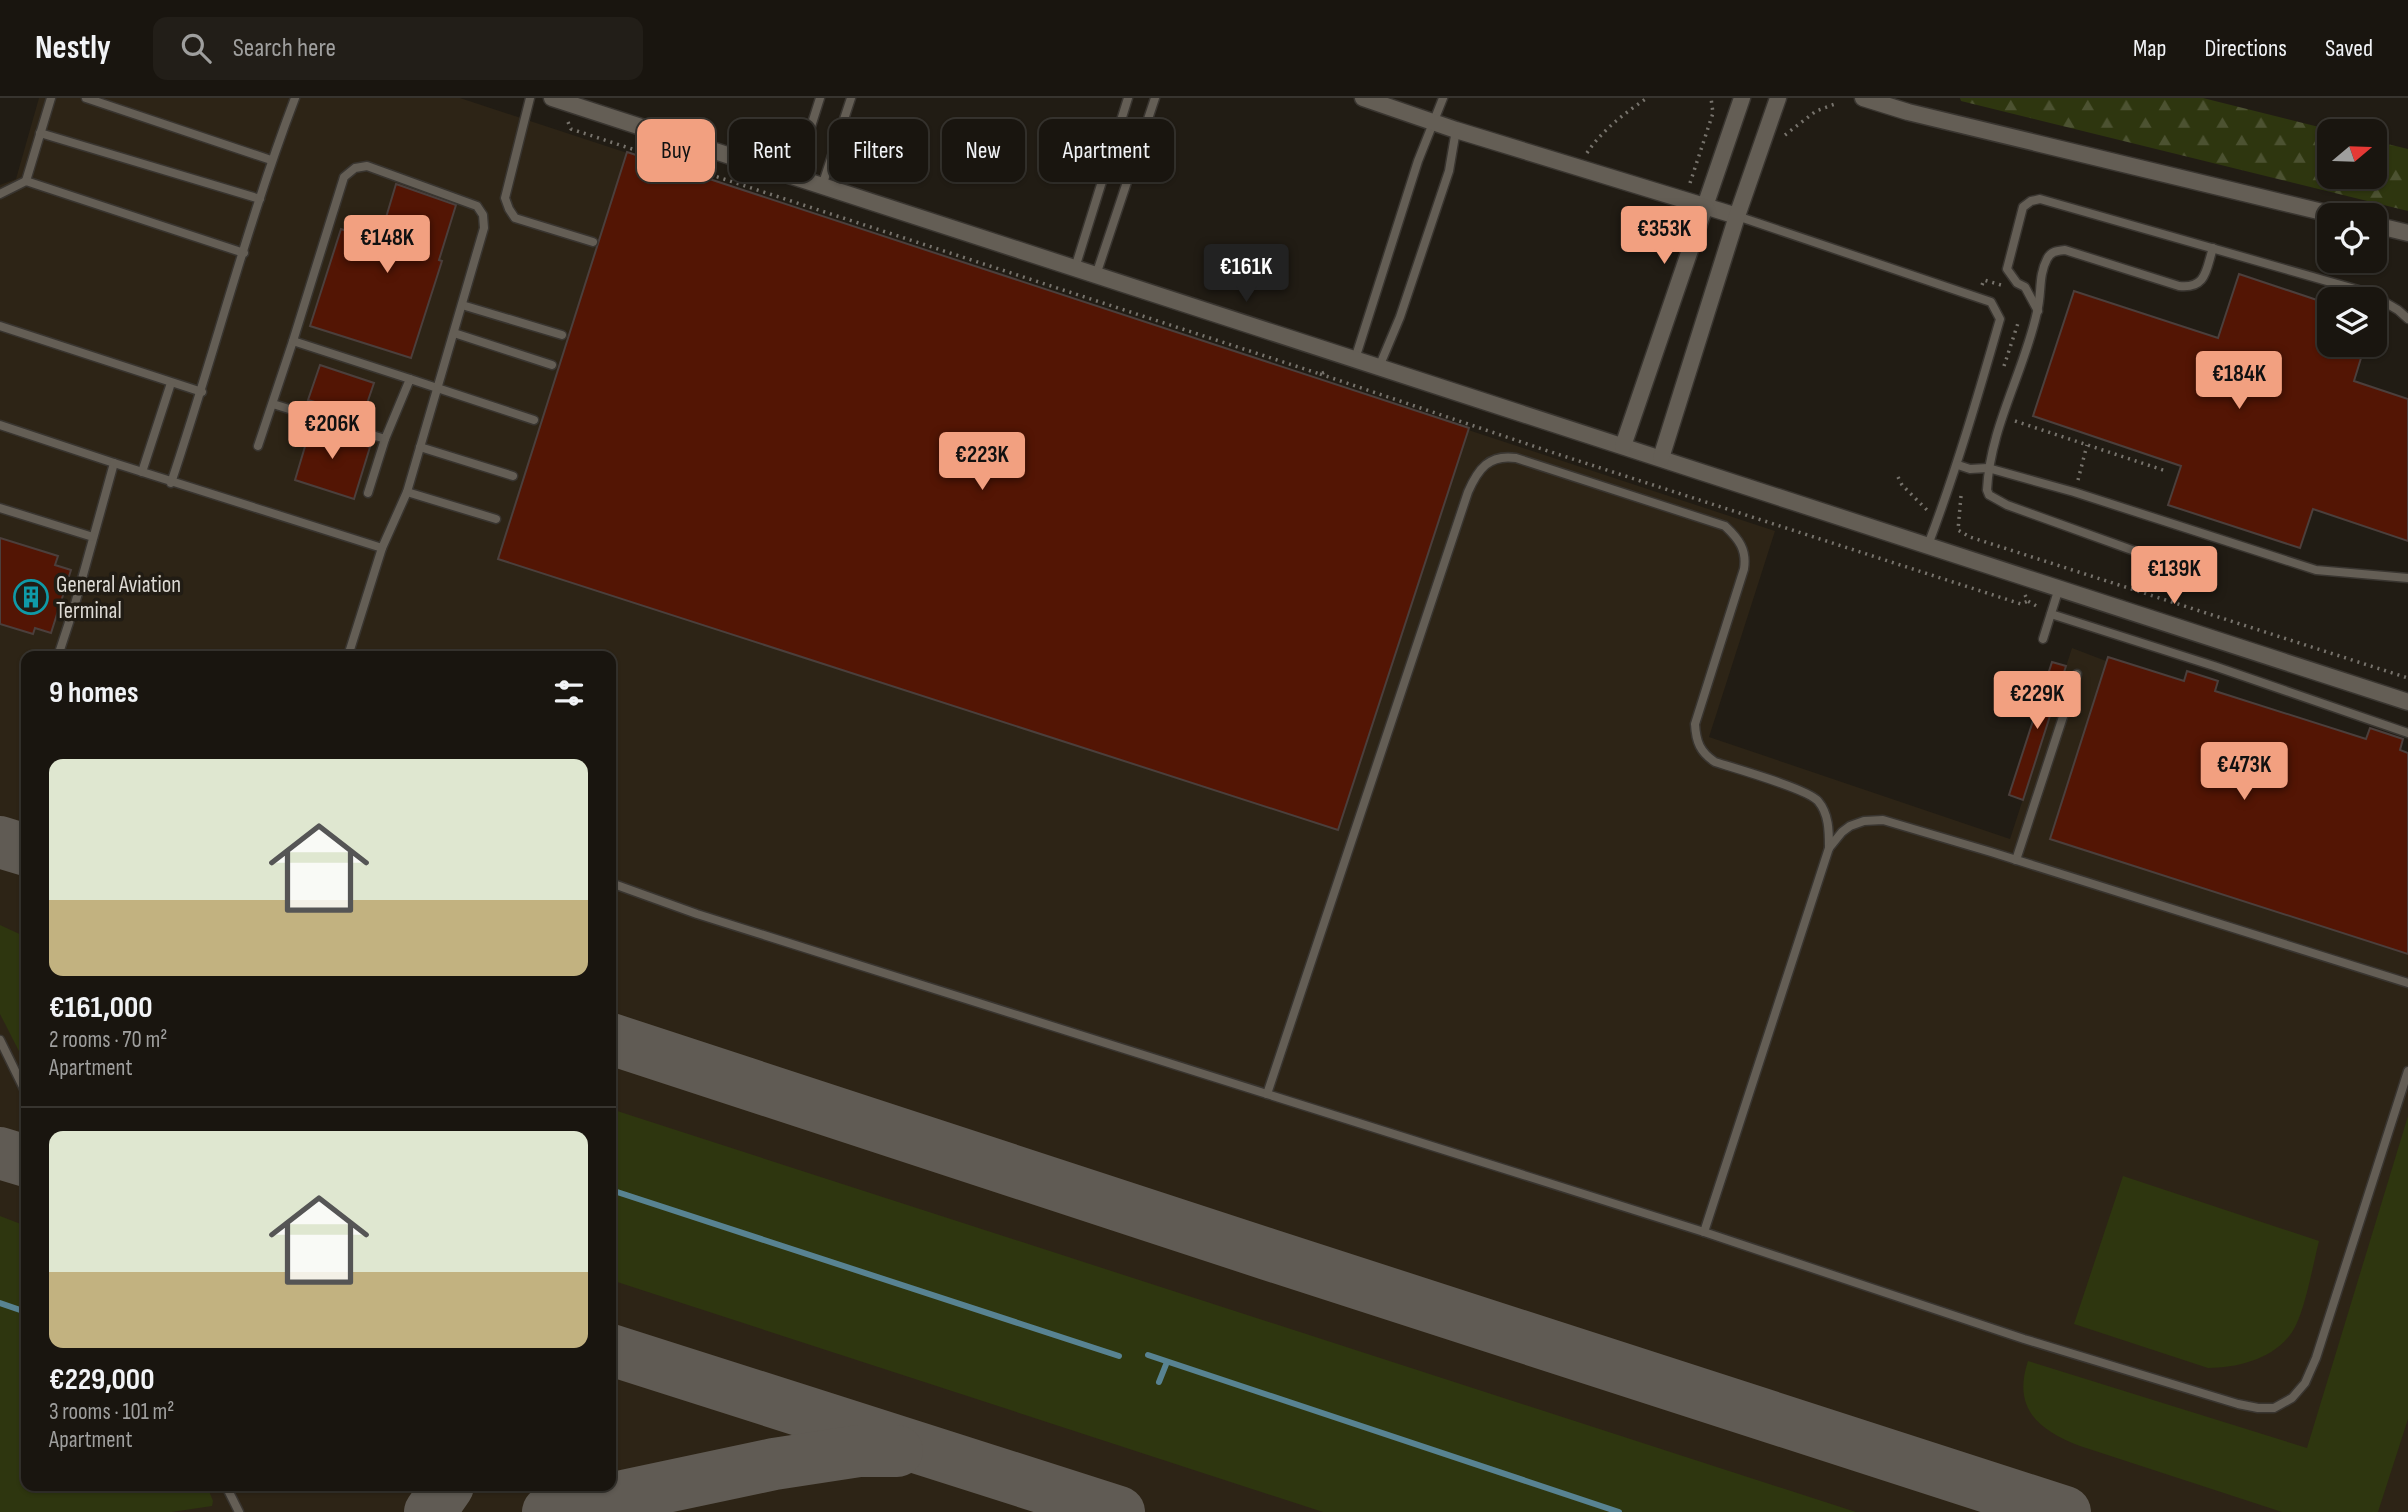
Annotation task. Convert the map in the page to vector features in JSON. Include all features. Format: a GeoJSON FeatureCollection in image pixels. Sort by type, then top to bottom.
{"type":"FeatureCollection","features":[{"type":"Feature","properties":{"kind":"street"},"geometry":{"type":"LineString","coordinates":[[552,98],[729,156]]}},
{"type":"Feature","properties":{"kind":"street"},"geometry":{"type":"LineString","coordinates":[[1363,98],[1456,130],[1737,216]]}},
{"type":"Feature","properties":{"kind":"street"},"geometry":{"type":"LineString","coordinates":[[1623,446],[1742,98]]}},
{"type":"Feature","properties":{"kind":"street"},"geometry":{"type":"LineString","coordinates":[[1661,458],[1737,216],[1778,98]]}},
{"type":"Feature","properties":{"kind":"street"},"geometry":{"type":"LineString","coordinates":[[1863,98],[1908,112],[2317,211]]}},
{"type":"Feature","properties":{"kind":"street"},"geometry":{"type":"LineString","coordinates":[[810,182],[2408,702]]}},
{"type":"Feature","properties":{"kind":"street"},"geometry":{"type":"LineString","coordinates":[[2387,228],[2408,233]]}},
{"type":"Feature","properties":{"kind":"lane"},"geometry":{"type":"LineString","coordinates":[[26,181],[51,98]]}},
{"type":"Feature","properties":{"kind":"lane"},"geometry":{"type":"LineString","coordinates":[[86,98],[271,160]]}},
{"type":"Feature","properties":{"kind":"lane"},"geometry":{"type":"LineString","coordinates":[[172,482],[202,392],[271,160],[295,98]]}},
{"type":"Feature","properties":{"kind":"lane"},"geometry":{"type":"LineString","coordinates":[[530,98],[505,198],[509,209],[516,218],[593,242]]}},
{"type":"Feature","properties":{"kind":"lane"},"geometry":{"type":"LineString","coordinates":[[813,119],[820,98]]}},
{"type":"Feature","properties":{"kind":"lane"},"geometry":{"type":"LineString","coordinates":[[822,186],[851,98]]}},
{"type":"Feature","properties":{"kind":"lane"},"geometry":{"type":"LineString","coordinates":[[1075,268],[1128,98]]}},
{"type":"Feature","properties":{"kind":"lane"},"geometry":{"type":"LineString","coordinates":[[1096,275],[1155,98]]}},
{"type":"Feature","properties":{"kind":"lane"},"geometry":{"type":"LineString","coordinates":[[1355,359],[1418,161],[1443,98]]}},
{"type":"Feature","properties":{"kind":"lane"},"geometry":{"type":"LineString","coordinates":[[1379,367],[1449,171],[1456,130]]}},
{"type":"Feature","properties":{"kind":"lane"},"geometry":{"type":"LineString","coordinates":[[40,133],[260,199]]}},
{"type":"Feature","properties":{"kind":"lane"},"geometry":{"type":"LineString","coordinates":[[258,446],[344,177],[355,168],[368,166],[477,206],[483,215],[484,228],[454,333],[407,492],[382,548],[350,651]]}},
{"type":"Feature","properties":{"kind":"lane"},"geometry":{"type":"LineString","coordinates":[[0,194],[26,181],[244,253]]}},
{"type":"Feature","properties":{"kind":"lane"},"geometry":{"type":"LineString","coordinates":[[2038,311],[2025,288],[2017,283],[2007,269],[2023,207],[2040,199],[2369,293],[2408,319]]}},
{"type":"Feature","properties":{"kind":"lane"},"geometry":{"type":"LineString","coordinates":[[1737,216],[1991,302],[2000,319],[1958,466],[1928,546]]}},
{"type":"Feature","properties":{"kind":"lane"},"geometry":{"type":"LineString","coordinates":[[2143,554],[1993,498],[1987,490],[1988,468],[2002,417],[2038,311],[2041,273],[2048,255],[2065,250],[2179,286],[2190,287],[2204,278],[2213,248]]}},
{"type":"Feature","properties":{"kind":"lane"},"geometry":{"type":"LineString","coordinates":[[462,305],[562,335]]}},
{"type":"Feature","properties":{"kind":"lane"},"geometry":{"type":"LineString","coordinates":[[0,327],[202,392]]}},
{"type":"Feature","properties":{"kind":"lane"},"geometry":{"type":"LineString","coordinates":[[454,333],[552,365]]}},
{"type":"Feature","properties":{"kind":"lane"},"geometry":{"type":"LineString","coordinates":[[293,341],[534,420]]}},
{"type":"Feature","properties":{"kind":"lane"},"geometry":{"type":"LineString","coordinates":[[368,493],[385,439],[410,379]]}},
{"type":"Feature","properties":{"kind":"lane"},"geometry":{"type":"LineString","coordinates":[[142,472],[171,383]]}},
{"type":"Feature","properties":{"kind":"lane"},"geometry":{"type":"LineString","coordinates":[[273,404],[385,439]]}},
{"type":"Feature","properties":{"kind":"lane"},"geometry":{"type":"LineString","coordinates":[[0,425],[382,548]]}},
{"type":"Feature","properties":{"kind":"lane"},"geometry":{"type":"LineString","coordinates":[[420,447],[513,476]]}},
{"type":"Feature","properties":{"kind":"lane"},"geometry":{"type":"LineString","coordinates":[[1267,1094],[1468,492],[1480,469],[1491,461],[1505,457],[1516,458],[1725,526],[1734,534],[1741,543],[1746,558],[1744,569],[1695,724],[1696,736],[1705,755],[1715,762],[1814,796],[1825,811],[1828,822],[1829,848],[1704,1232]]}},
{"type":"Feature","properties":{"kind":"lane"},"geometry":{"type":"LineString","coordinates":[[60,651],[114,463]]}},
{"type":"Feature","properties":{"kind":"lane"},"geometry":{"type":"LineString","coordinates":[[1958,466],[1988,468],[2074,492],[2316,570],[2408,578]]}},
{"type":"Feature","properties":{"kind":"lane"},"geometry":{"type":"LineString","coordinates":[[407,492],[496,519]]}},
{"type":"Feature","properties":{"kind":"lane"},"geometry":{"type":"LineString","coordinates":[[0,508],[93,537]]}},
{"type":"Feature","properties":{"kind":"lane"},"geometry":{"type":"LineString","coordinates":[[2043,639],[2059,588]]}},
{"type":"Feature","properties":{"kind":"lane"},"geometry":{"type":"LineString","coordinates":[[2051,614],[2214,666],[2408,733]]}},
{"type":"Feature","properties":{"kind":"lane"},"geometry":{"type":"LineString","coordinates":[[2016,860],[2077,674]]}},
{"type":"Feature","properties":{"kind":"lane"},"geometry":{"type":"LineString","coordinates":[[1829,848],[1842,832],[1850,827],[1864,821],[1883,820],[2408,983]]}},
{"type":"Feature","properties":{"kind":"lane"},"geometry":{"type":"LineString","coordinates":[[616,885],[697,914],[1704,1232],[2050,1347],[2258,1408],[2274,1408],[2292,1398],[2305,1382],[2316,1358],[2408,1071]]}},
{"type":"Feature","properties":{"kind":"lane"},"geometry":{"type":"LineString","coordinates":[[0,1040],[21,1083]]}},
{"type":"Feature","properties":{"kind":"lane"},"geometry":{"type":"LineString","coordinates":[[228,1491],[239,1512]]}},
{"type":"Feature","properties":{"kind":"path"},"geometry":{"type":"LineString","coordinates":[[1578,168],[1594,142],[1623,114],[1647,98]]}},
{"type":"Feature","properties":{"kind":"path"},"geometry":{"type":"LineString","coordinates":[[1684,200],[1713,113],[1711,98]]}},
{"type":"Feature","properties":{"kind":"path"},"geometry":{"type":"LineString","coordinates":[[1782,139],[1798,123],[1816,111],[1835,104]]}},
{"type":"Feature","properties":{"kind":"path"},"geometry":{"type":"LineString","coordinates":[[572,129],[2025,604],[2028,601],[2026,595],[2020,593]]}},
{"type":"Feature","properties":{"kind":"path"},"geometry":{"type":"LineString","coordinates":[[1978,297],[1984,280],[2004,286]]}},
{"type":"Feature","properties":{"kind":"path"},"geometry":{"type":"LineString","coordinates":[[2001,376],[2021,315]]}},
{"type":"Feature","properties":{"kind":"path"},"geometry":{"type":"LineString","coordinates":[[1320,374],[1327,370],[1339,372]]}},
{"type":"Feature","properties":{"kind":"path"},"geometry":{"type":"LineString","coordinates":[[2002,417],[2166,471]]}},
{"type":"Feature","properties":{"kind":"path"},"geometry":{"type":"LineString","coordinates":[[2074,492],[2087,445]]}},
{"type":"Feature","properties":{"kind":"path"},"geometry":{"type":"LineString","coordinates":[[1958,530],[1961,495],[1970,468]]}},
{"type":"Feature","properties":{"kind":"path"},"geometry":{"type":"LineString","coordinates":[[1898,477],[1902,485],[1938,519],[1970,537],[2408,678]]}},
{"type":"Feature","properties":{"kind":"path"},"geometry":{"type":"LineString","coordinates":[[1783,527],[1786,517]]}},
{"type":"Feature","properties":{"kind":"shaded area"},"geometry":{"type":"Polygon","coordinates":[[[39,98],[460,98],[637,156],[637,182],[715,182],[1775,531],[1709,737],[2010,839],[2072,648],[2106,661],[2108,657],[2183,681],[2187,671],[2218,681],[2215,691],[2366,739],[2369,728],[2403,739],[2400,750],[2408,753],[2408,1512],[0,1512],[0,185],[16,179],[39,98]]]}},
{"type":"Feature","properties":{"kind":"green space"},"geometry":{"type":"Polygon","coordinates":[[[1960,98],[2203,98],[2317,126],[2317,189],[1961,101],[1960,98]]]}},
{"type":"Feature","properties":{"kind":"green space"},"geometry":{"type":"Polygon","coordinates":[[[2387,144],[2408,149],[2408,211],[2387,206],[2387,203],[2375,203],[2319,189],[2387,189],[2387,144]]]}},
{"type":"Feature","properties":{"kind":"green space"},"geometry":{"type":"Polygon","coordinates":[[[0,925],[21,935],[21,1055],[0,1014],[0,925]]]}},
{"type":"Feature","properties":{"kind":"green space"},"geometry":{"type":"Polygon","coordinates":[[[616,1111],[1856,1512],[1323,1512],[616,1282],[616,1111]]]}},
{"type":"Feature","properties":{"kind":"green space"},"geometry":{"type":"Polygon","coordinates":[[[2408,1116],[2408,1419],[2378,1512],[2282,1512],[2080,1446],[2041,1425],[2027,1405],[2024,1392],[2028,1361],[2307,1448],[2408,1116]]]}},
{"type":"Feature","properties":{"kind":"green space"},"geometry":{"type":"Polygon","coordinates":[[[2123,1176],[2319,1241],[2300,1316],[2289,1336],[2280,1345],[2270,1353],[2246,1363],[2208,1368],[2074,1324],[2123,1176]]]}},
{"type":"Feature","properties":{"kind":"green space"},"geometry":{"type":"Polygon","coordinates":[[[0,1216],[21,1224],[21,1491],[209,1491],[213,1501],[212,1506],[172,1512],[0,1512],[0,1216]]]}},
{"type":"Feature","properties":{"kind":"building"},"geometry":{"type":"Polygon","coordinates":[[[627,152],[637,155],[637,182],[715,181],[1469,428],[1338,830],[498,559],[627,152]]]}},
{"type":"Feature","properties":{"kind":"building"},"geometry":{"type":"Polygon","coordinates":[[[396,184],[456,205],[439,260],[442,261],[411,358],[310,326],[341,229],[379,241],[396,184]]]}},
{"type":"Feature","properties":{"kind":"building"},"geometry":{"type":"Polygon","coordinates":[[[2239,274],[2317,300],[2317,357],[2361,357],[2354,381],[2408,399],[2408,541],[2313,509],[2300,548],[2168,505],[2181,466],[2033,416],[2074,291],[2218,338],[2239,274]]]}},
{"type":"Feature","properties":{"kind":"building"},"geometry":{"type":"Polygon","coordinates":[[[320,365],[374,383],[360,424],[316,411],[318,403],[308,400],[320,365]]]}},
{"type":"Feature","properties":{"kind":"building"},"geometry":{"type":"Polygon","coordinates":[[[312,423],[356,437],[354,443],[370,447],[354,499],[295,480],[312,423]]]}},
{"type":"Feature","properties":{"kind":"building","name":"General Aviation Terminal"},"geometry":{"type":"Polygon","coordinates":[[[0,538],[58,556],[55,565],[71,570],[51,633],[35,628],[33,634],[0,624],[0,538]]]}},
{"type":"Feature","properties":{"kind":"building"},"geometry":{"type":"Polygon","coordinates":[[[2108,657],[2184,681],[2187,671],[2218,681],[2215,691],[2366,739],[2370,728],[2403,739],[2400,750],[2408,753],[2408,954],[2050,839],[2108,657]]]}},
{"type":"Feature","properties":{"kind":"building"},"geometry":{"type":"Polygon","coordinates":[[[2052,662],[2066,666],[2023,800],[2009,795],[2052,662]]]}},
{"type":"Feature","properties":{"kind":"waterway"},"geometry":{"type":"LineString","coordinates":[[616,1192],[1119,1356]]}},
{"type":"Feature","properties":{"kind":"waterway"},"geometry":{"type":"LineString","coordinates":[[0,1303],[21,1310]]}},
{"type":"Feature","properties":{"kind":"waterway"},"geometry":{"type":"LineString","coordinates":[[1148,1355],[1619,1512]]}},
{"type":"Feature","properties":{"kind":"waterway"},"geometry":{"type":"LineString","coordinates":[[1159,1382],[1167,1362]]}},
{"type":"Feature","properties":{"kind":"taxiway"},"geometry":{"type":"LineString","coordinates":[[0,842],[21,848]]}},
{"type":"Feature","properties":{"kind":"taxiway"},"geometry":{"type":"LineString","coordinates":[[616,1041],[2065,1512]]}},
{"type":"Feature","properties":{"kind":"taxiway"},"geometry":{"type":"LineString","coordinates":[[0,1153],[21,1159]]}},
{"type":"Feature","properties":{"kind":"taxiway"},"geometry":{"type":"LineString","coordinates":[[616,1352],[1119,1512]]}},
{"type":"Feature","properties":{"kind":"taxiway"},"geometry":{"type":"LineString","coordinates":[[548,1512],[774,1464],[859,1451],[897,1451]]}},
{"type":"Feature","properties":{"kind":"taxiway"},"geometry":{"type":"LineString","coordinates":[[430,1512],[445,1491]]}},
{"type":"Feature","properties":{"kind":"place","name":"General Aviation Terminal"},"geometry":{"type":"Point","coordinates":[31,597]}}]}
